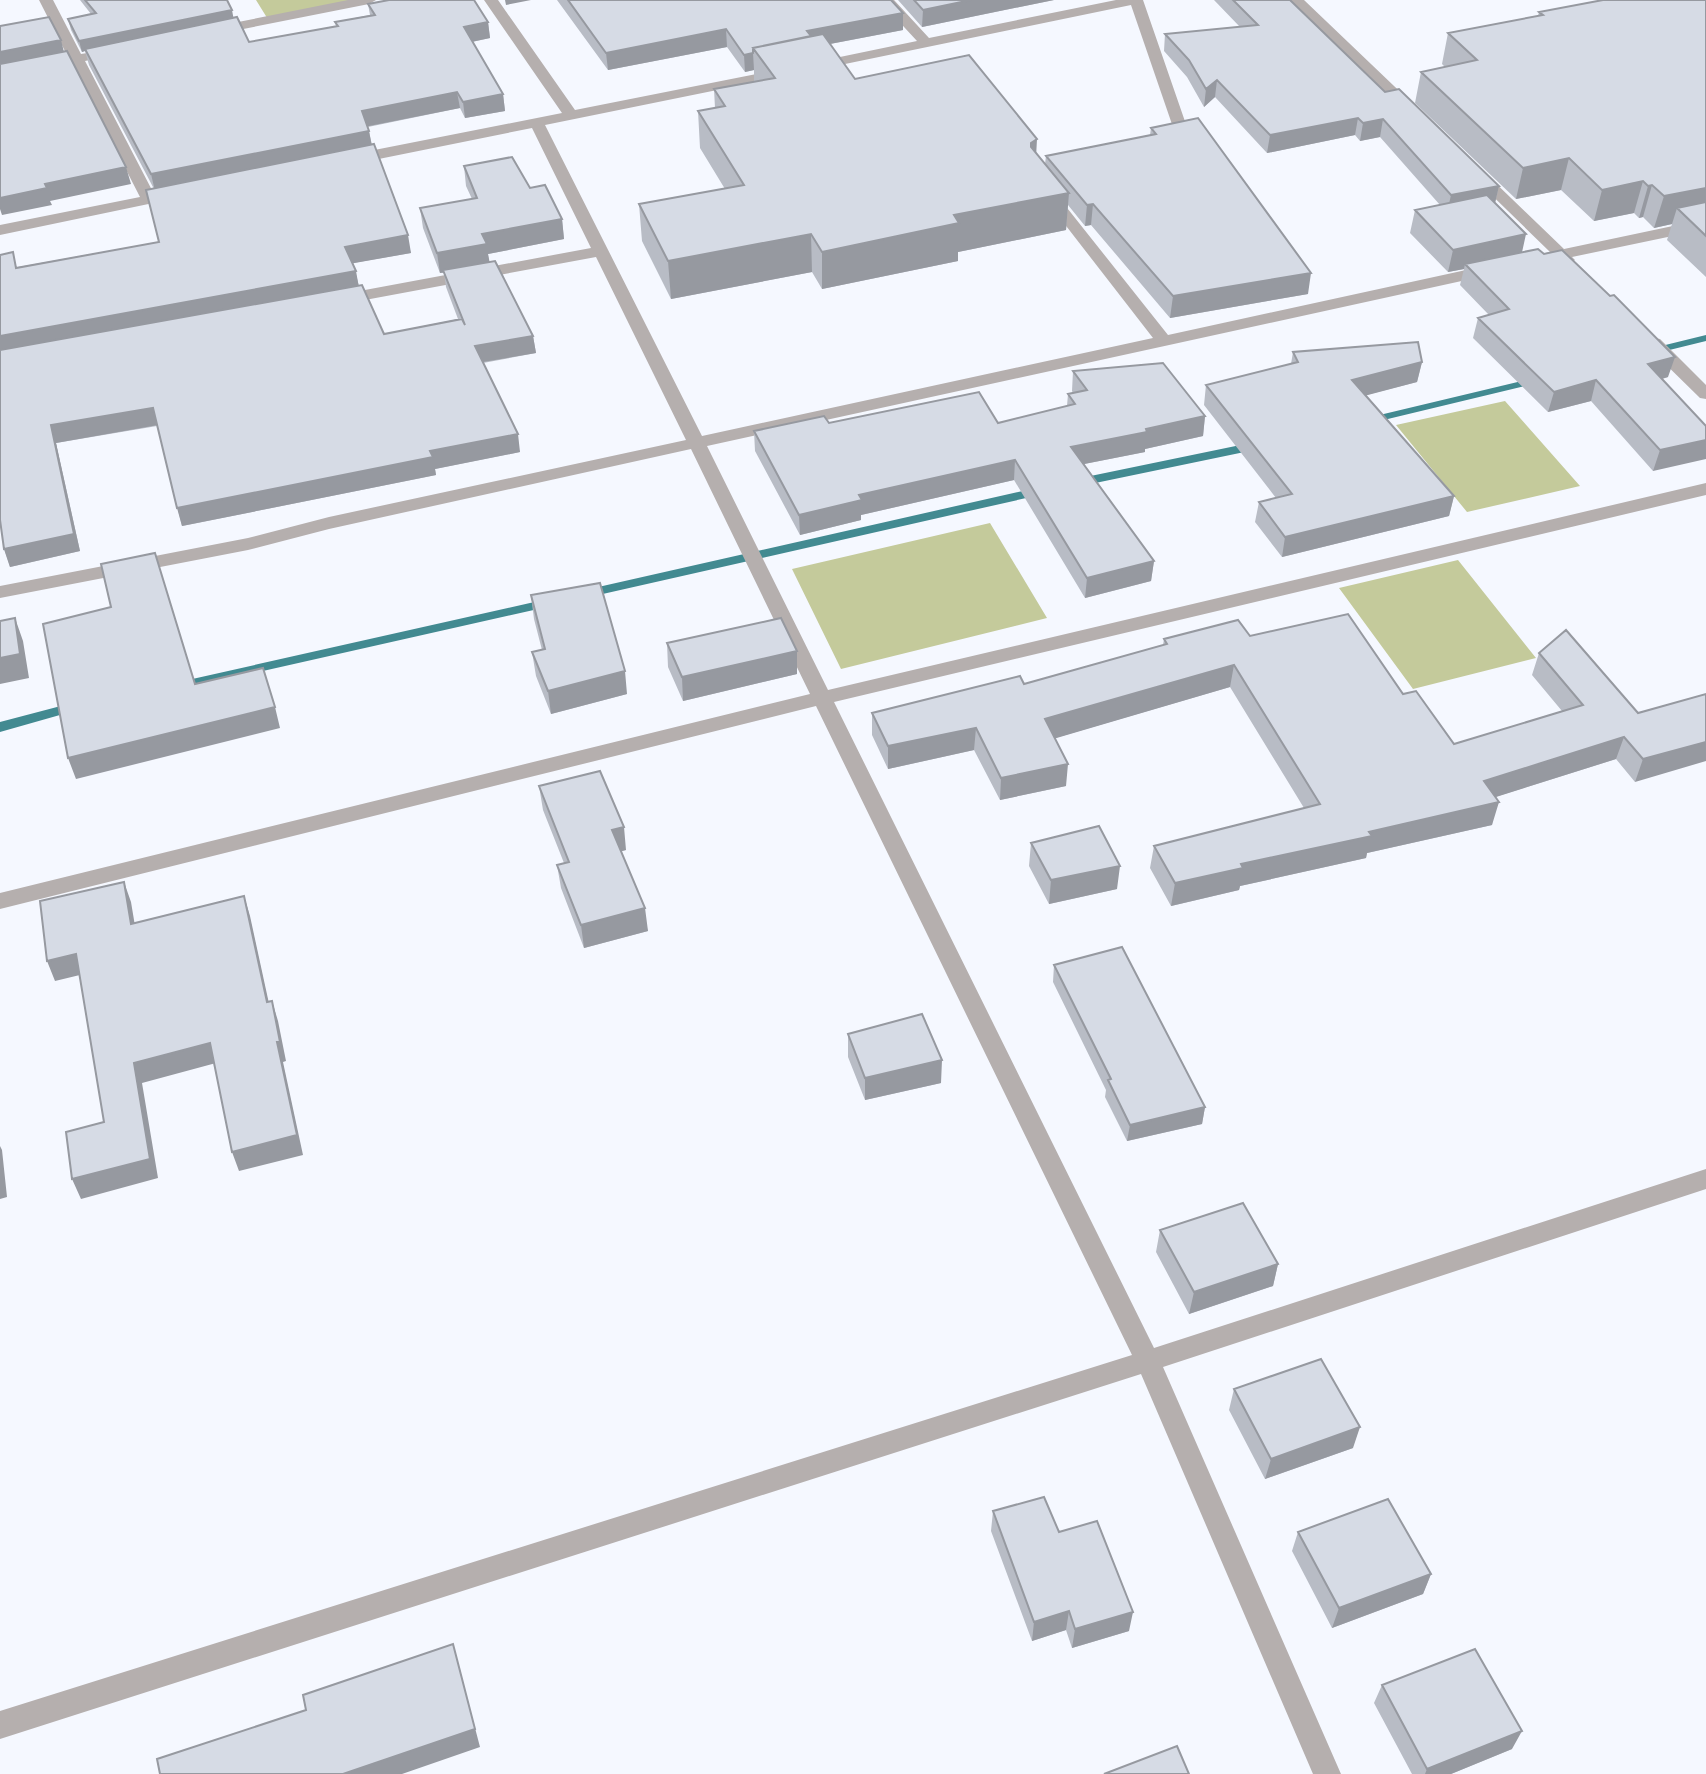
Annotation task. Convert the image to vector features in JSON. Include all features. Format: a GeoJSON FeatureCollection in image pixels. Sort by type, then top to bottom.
{"type":"FeatureCollection","features":[{"type":"Feature","properties":{"kind":"street"},"geometry":{"type":"LineString","coordinates":[[46,0],[149,200]]}},
{"type":"Feature","properties":{"kind":"street"},"geometry":{"type":"LineString","coordinates":[[203,33],[369,0]]}},
{"type":"Feature","properties":{"kind":"street"},"geometry":{"type":"LineString","coordinates":[[491,0],[572,116]]}},
{"type":"Feature","properties":{"kind":"street"},"geometry":{"type":"LineString","coordinates":[[886,0],[927,44]]}},
{"type":"Feature","properties":{"kind":"street"},"geometry":{"type":"LineString","coordinates":[[336,163],[1136,0],[1182,133]]}},
{"type":"Feature","properties":{"kind":"street"},"geometry":{"type":"LineString","coordinates":[[1296,0],[1425,124]]}},
{"type":"Feature","properties":{"kind":"street"},"geometry":{"type":"LineString","coordinates":[[0,76],[127,48]]}},
{"type":"Feature","properties":{"kind":"street"},"geometry":{"type":"LineString","coordinates":[[537,123],[1148,1361],[1327,1774]]}},
{"type":"Feature","properties":{"kind":"street"},"geometry":{"type":"LineString","coordinates":[[1464,161],[1580,273]]}},
{"type":"Feature","properties":{"kind":"street"},"geometry":{"type":"LineString","coordinates":[[1039,182],[1164,341]]}},
{"type":"Feature","properties":{"kind":"street"},"geometry":{"type":"LineString","coordinates":[[0,230],[189,192]]}},
{"type":"Feature","properties":{"kind":"street"},"geometry":{"type":"LineString","coordinates":[[0,592],[248,544],[329,523],[1706,224]]}},
{"type":"Feature","properties":{"kind":"street"},"geometry":{"type":"LineString","coordinates":[[328,302],[601,251]]}},
{"type":"Feature","properties":{"kind":"street"},"geometry":{"type":"LineString","coordinates":[[1638,329],[1706,394]]}},
{"type":"Feature","properties":{"kind":"street"},"geometry":{"type":"LineString","coordinates":[[0,901],[822,698],[1706,489]]}},
{"type":"Feature","properties":{"kind":"street"},"geometry":{"type":"LineString","coordinates":[[0,1725],[1148,1361],[1706,1179]]}},
{"type":"Feature","properties":{"kind":"green space"},"geometry":{"type":"Polygon","coordinates":[[[256,0],[369,0],[269,21],[256,0]]]}},
{"type":"Feature","properties":{"kind":"green space"},"geometry":{"type":"Polygon","coordinates":[[[1505,401],[1580,486],[1467,512],[1396,425],[1505,401]]]}},
{"type":"Feature","properties":{"kind":"green space"},"geometry":{"type":"Polygon","coordinates":[[[990,523],[1047,618],[841,669],[792,569],[990,523]]]}},
{"type":"Feature","properties":{"kind":"green space"},"geometry":{"type":"Polygon","coordinates":[[[1458,560],[1536,658],[1413,689],[1339,588],[1458,560]]]}},
{"type":"Feature","properties":{"kind":"building"},"geometry":{"type":"Polygon","coordinates":[[[85,0],[227,0],[232,10],[79,41],[68,19],[96,13],[85,0]]]}},
{"type":"Feature","properties":{"kind":"building"},"geometry":{"type":"Polygon","coordinates":[[[389,0],[474,0],[488,22],[464,27],[503,94],[463,102],[457,92],[362,111],[369,131],[151,174],[85,49],[237,17],[249,42],[338,26],[335,22],[375,15],[368,4],[389,0]]]}},
{"type":"Feature","properties":{"kind":"building"},"geometry":{"type":"Polygon","coordinates":[[[568,0],[891,0],[903,13],[807,31],[811,36],[753,48],[753,53],[744,55],[726,29],[606,53],[568,0]]]}},
{"type":"Feature","properties":{"kind":"building"},"geometry":{"type":"Polygon","coordinates":[[[914,0],[971,0],[923,10],[914,0]]]}},
{"type":"Feature","properties":{"kind":"building"},"geometry":{"type":"Polygon","coordinates":[[[1233,0],[1290,0],[1385,92],[1399,89],[1499,186],[1451,195],[1383,119],[1363,123],[1358,118],[1270,135],[1217,80],[1206,89],[1189,60],[1165,34],[1258,25],[1233,0]]]}},
{"type":"Feature","properties":{"kind":"building"},"geometry":{"type":"Polygon","coordinates":[[[1603,0],[1706,0],[1706,188],[1664,196],[1643,181],[1602,190],[1569,158],[1523,168],[1421,72],[1477,60],[1448,33],[1543,15],[1539,12],[1603,0]]]}},
{"type":"Feature","properties":{"kind":"building"},"geometry":{"type":"Polygon","coordinates":[[[49,17],[61,40],[0,52],[0,26],[49,17]]]}},
{"type":"Feature","properties":{"kind":"building"},"geometry":{"type":"Polygon","coordinates":[[[823,34],[855,79],[969,55],[1037,139],[1031,143],[1031,147],[1069,193],[954,215],[959,223],[822,252],[811,234],[668,261],[639,204],[744,185],[698,111],[725,106],[714,89],[775,78],[753,48],[823,34]]]}},
{"type":"Feature","properties":{"kind":"building"},"geometry":{"type":"Polygon","coordinates":[[[67,51],[126,167],[45,184],[47,188],[0,198],[0,64],[67,51]]]}},
{"type":"Feature","properties":{"kind":"building"},"geometry":{"type":"Polygon","coordinates":[[[1198,118],[1311,273],[1173,296],[1093,204],[1087,205],[1046,156],[1156,134],[1151,128],[1198,118]]]}},
{"type":"Feature","properties":{"kind":"building"},"geometry":{"type":"Polygon","coordinates":[[[374,144],[408,235],[345,247],[356,271],[0,336],[0,255],[13,252],[16,268],[159,242],[146,190],[374,144]]]}},
{"type":"Feature","properties":{"kind":"building"},"geometry":{"type":"Polygon","coordinates":[[[512,157],[530,188],[545,185],[562,219],[482,234],[487,244],[437,253],[420,208],[477,198],[464,166],[512,157]]]}},
{"type":"Feature","properties":{"kind":"building"},"geometry":{"type":"Polygon","coordinates":[[[1487,195],[1526,234],[1453,250],[1415,210],[1487,195]]]}},
{"type":"Feature","properties":{"kind":"building"},"geometry":{"type":"Polygon","coordinates":[[[1706,202],[1706,236],[1677,208],[1706,202]]]}},
{"type":"Feature","properties":{"kind":"building"},"geometry":{"type":"Polygon","coordinates":[[[1538,249],[1544,254],[1562,250],[1610,296],[1614,295],[1675,357],[1648,364],[1706,426],[1706,440],[1660,450],[1596,380],[1554,392],[1478,318],[1509,309],[1465,264],[1538,249]]]}},
{"type":"Feature","properties":{"kind":"building"},"geometry":{"type":"Polygon","coordinates":[[[495,261],[533,336],[475,346],[518,434],[430,451],[433,457],[177,508],[153,408],[51,425],[74,534],[4,549],[0,520],[0,350],[362,285],[384,334],[462,319],[465,325],[443,270],[495,261]]]}},
{"type":"Feature","properties":{"kind":"building"},"geometry":{"type":"Polygon","coordinates":[[[1418,342],[1422,362],[1352,380],[1454,496],[1285,537],[1259,502],[1292,494],[1206,385],[1298,362],[1293,352],[1418,342]]]}},
{"type":"Feature","properties":{"kind":"building"},"geometry":{"type":"Polygon","coordinates":[[[1163,363],[1205,416],[1146,429],[1147,432],[1071,447],[1154,561],[1087,578],[1015,460],[859,495],[862,500],[799,515],[754,431],[824,416],[829,423],[979,392],[998,423],[1075,404],[1068,394],[1087,390],[1073,371],[1163,363]]]}},
{"type":"Feature","properties":{"kind":"building"},"geometry":{"type":"Polygon","coordinates":[[[155,553],[195,684],[263,668],[275,707],[68,758],[43,624],[111,607],[101,564],[155,553]]]}},
{"type":"Feature","properties":{"kind":"building"},"geometry":{"type":"Polygon","coordinates":[[[600,583],[625,671],[548,691],[532,652],[545,649],[531,595],[600,583]]]}},
{"type":"Feature","properties":{"kind":"building"},"geometry":{"type":"Polygon","coordinates":[[[1348,614],[1403,694],[1416,691],[1454,744],[1583,705],[1539,653],[1566,630],[1638,713],[1706,694],[1706,742],[1643,759],[1624,737],[1484,781],[1499,802],[1369,832],[1372,836],[1241,864],[1243,868],[1175,883],[1154,846],[1320,804],[1234,665],[1045,719],[1068,764],[1001,778],[976,728],[888,746],[872,713],[1020,676],[1024,684],[1167,644],[1164,639],[1238,620],[1250,636],[1348,614]]]}},
{"type":"Feature","properties":{"kind":"building"},"geometry":{"type":"Polygon","coordinates":[[[15,618],[20,654],[0,658],[0,621],[15,618]]]}},
{"type":"Feature","properties":{"kind":"building"},"geometry":{"type":"Polygon","coordinates":[[[781,618],[797,651],[682,677],[667,643],[781,618]]]}},
{"type":"Feature","properties":{"kind":"building"},"geometry":{"type":"Polygon","coordinates":[[[600,771],[624,827],[612,830],[645,908],[581,925],[557,865],[569,862],[539,786],[600,771]]]}},
{"type":"Feature","properties":{"kind":"building"},"geometry":{"type":"Polygon","coordinates":[[[1099,826],[1120,866],[1051,880],[1031,843],[1099,826]]]}},
{"type":"Feature","properties":{"kind":"building"},"geometry":{"type":"Polygon","coordinates":[[[124,882],[131,924],[244,896],[267,1002],[272,1001],[280,1042],[277,1042],[297,1135],[232,1152],[210,1043],[134,1063],[150,1159],[72,1179],[66,1132],[104,1122],[76,954],[47,961],[40,901],[124,882]]]}},
{"type":"Feature","properties":{"kind":"building"},"geometry":{"type":"Polygon","coordinates":[[[1122,947],[1205,1107],[1130,1125],[1108,1080],[1111,1079],[1054,965],[1122,947]]]}},
{"type":"Feature","properties":{"kind":"building"},"geometry":{"type":"Polygon","coordinates":[[[922,1014],[942,1060],[865,1078],[848,1034],[922,1014]]]}},
{"type":"Feature","properties":{"kind":"building"},"geometry":{"type":"Polygon","coordinates":[[[1243,1203],[1278,1264],[1194,1292],[1160,1230],[1243,1203]]]}},
{"type":"Feature","properties":{"kind":"building"},"geometry":{"type":"Polygon","coordinates":[[[1321,1359],[1360,1427],[1271,1459],[1234,1389],[1321,1359]]]}},
{"type":"Feature","properties":{"kind":"building"},"geometry":{"type":"Polygon","coordinates":[[[1044,1497],[1059,1532],[1097,1521],[1133,1612],[1075,1629],[1069,1611],[1034,1622],[993,1511],[1044,1497]]]}},
{"type":"Feature","properties":{"kind":"building"},"geometry":{"type":"Polygon","coordinates":[[[1388,1499],[1431,1574],[1339,1608],[1298,1532],[1388,1499]]]}},
{"type":"Feature","properties":{"kind":"building"},"geometry":{"type":"Polygon","coordinates":[[[453,1644],[475,1729],[343,1774],[160,1774],[157,1759],[306,1710],[303,1695],[453,1644]]]}},
{"type":"Feature","properties":{"kind":"building"},"geometry":{"type":"Polygon","coordinates":[[[1475,1649],[1522,1731],[1427,1769],[1382,1685],[1475,1649]]]}},
{"type":"Feature","properties":{"kind":"building"},"geometry":{"type":"Polygon","coordinates":[[[1177,1746],[1189,1774],[1104,1774],[1177,1746]]]}},
{"type":"Feature","properties":{"kind":"waterway"},"geometry":{"type":"LineString","coordinates":[[1649,352],[1706,338]]}},
{"type":"Feature","properties":{"kind":"waterway"},"geometry":{"type":"LineString","coordinates":[[1367,421],[1538,380]]}},
{"type":"Feature","properties":{"kind":"waterway"},"geometry":{"type":"LineString","coordinates":[[1076,483],[1255,446]]}},
{"type":"Feature","properties":{"kind":"waterway"},"geometry":{"type":"LineString","coordinates":[[585,594],[1040,491]]}},
{"type":"Feature","properties":{"kind":"waterway"},"geometry":{"type":"LineString","coordinates":[[179,686],[552,602]]}},
{"type":"Feature","properties":{"kind":"waterway"},"geometry":{"type":"LineString","coordinates":[[0,727],[76,706]]}}]}
